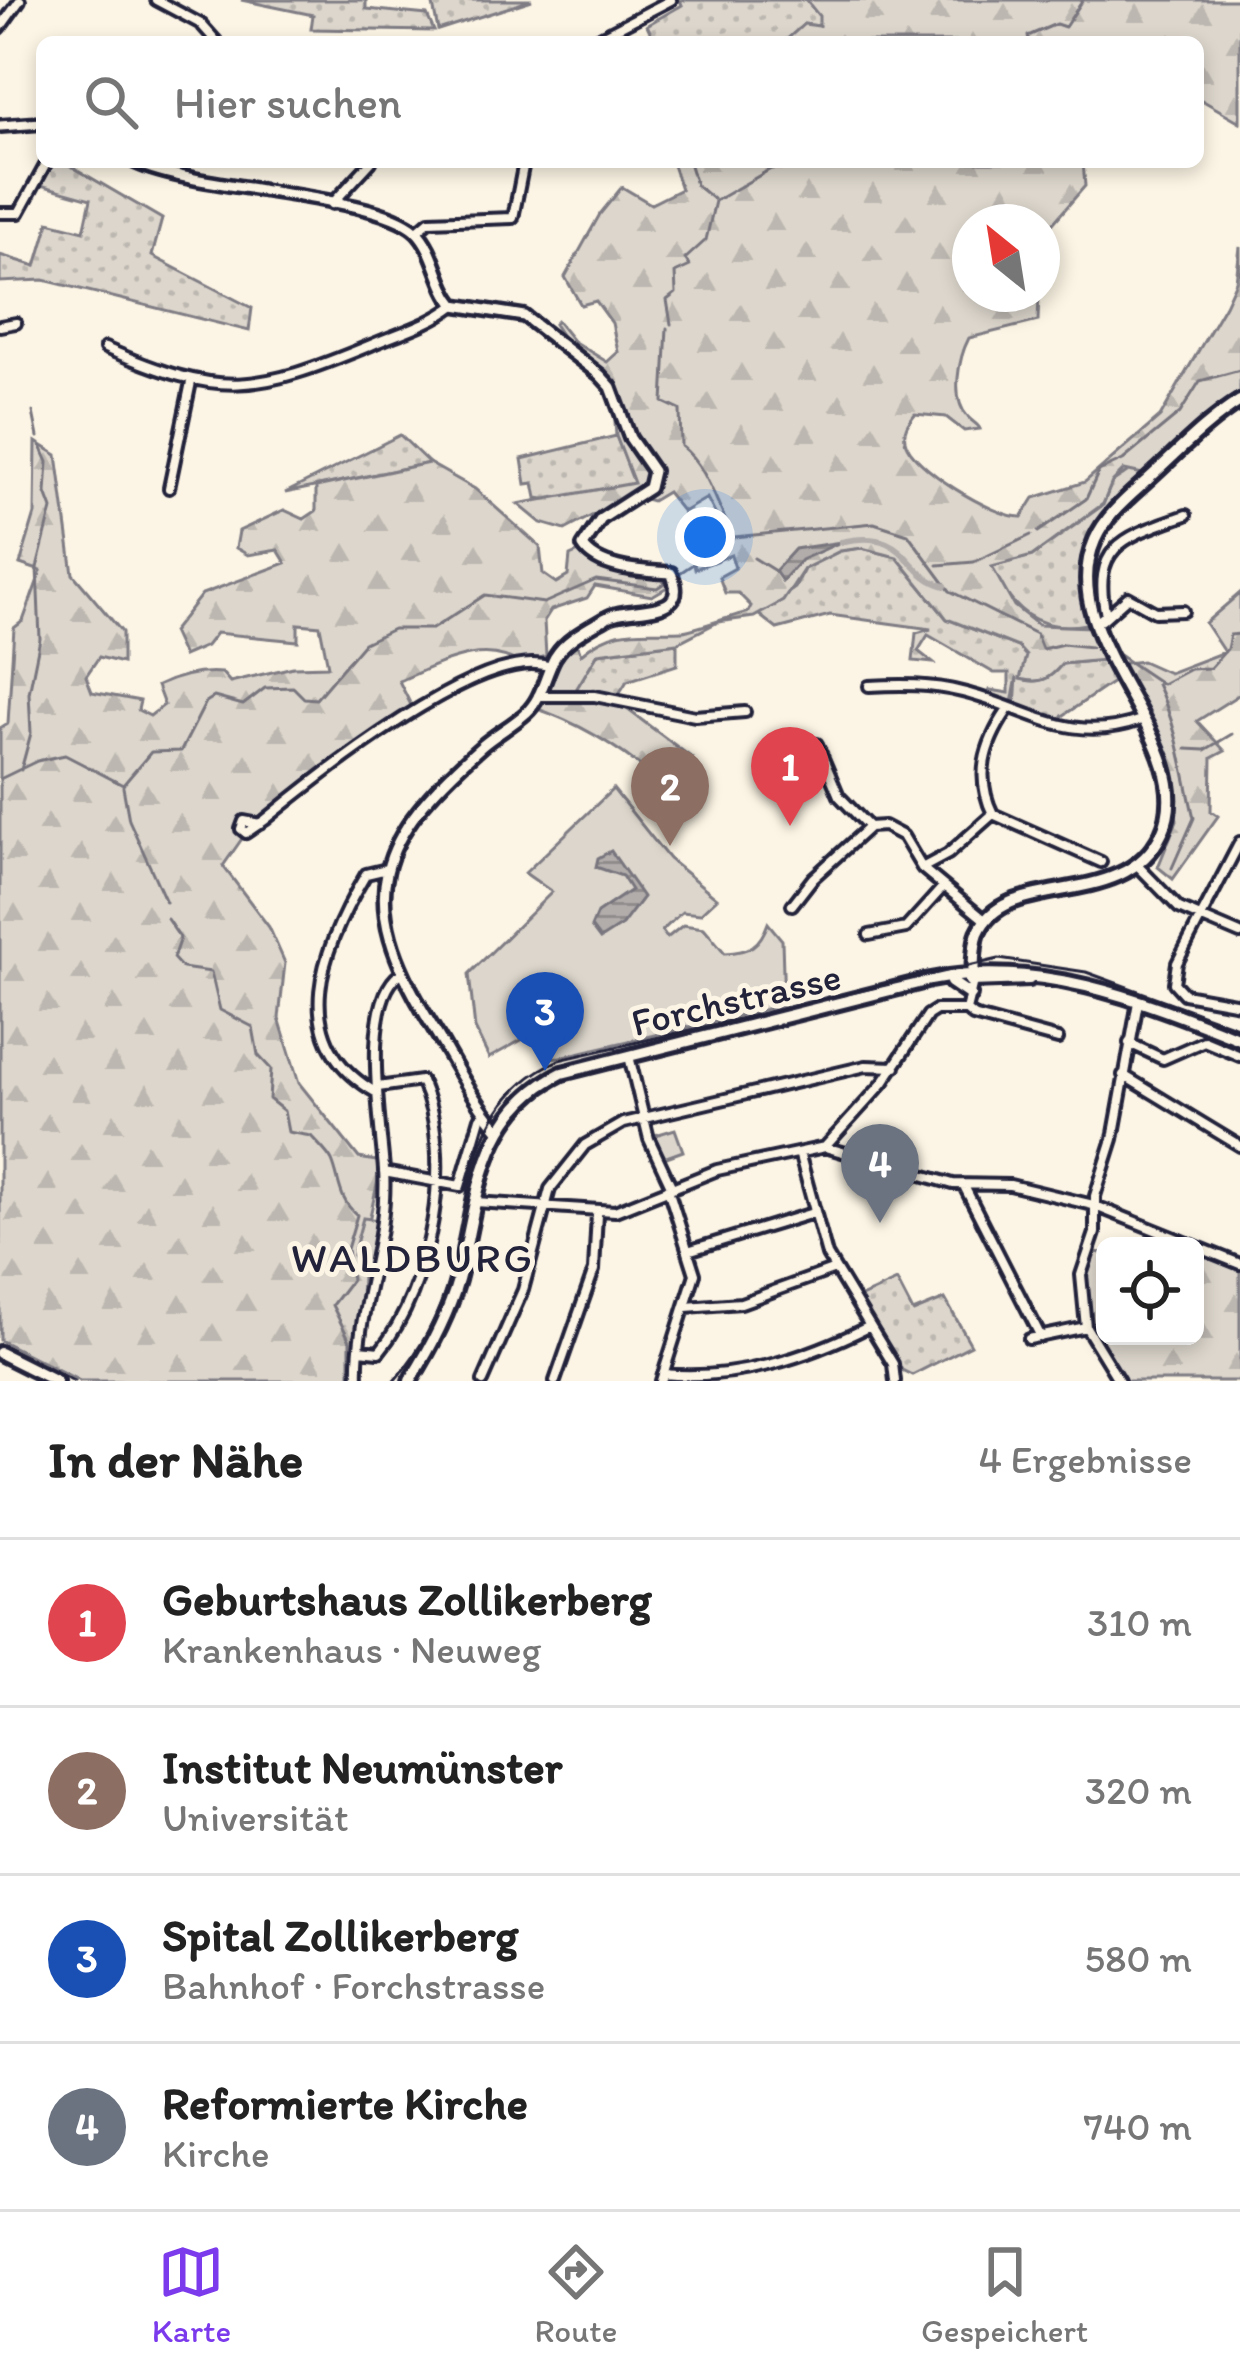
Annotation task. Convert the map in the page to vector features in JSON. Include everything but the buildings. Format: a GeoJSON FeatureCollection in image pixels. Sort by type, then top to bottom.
{"type":"FeatureCollection","features":[{"type":"Feature","properties":{"kind":"main road"},"geometry":{"type":"LineString","coordinates":[[973,977],[976,941],[986,921],[1014,902],[1107,882],[1138,866],[1156,845],[1170,809],[1165,771],[1099,622],[1088,572],[1098,532],[1189,440],[1240,401]]}},
{"type":"Feature","properties":{"kind":"main road","name":"Forchstrasse"},"geometry":{"type":"LineString","coordinates":[[919,986],[973,977]]}},
{"type":"Feature","properties":{"kind":"main road","name":"Forchstrasse"},"geometry":{"type":"LineString","coordinates":[[410,1381],[452,1300],[498,1129],[522,1099],[548,1081],[629,1055],[973,977],[1072,980],[1240,1039]]}},
{"type":"Feature","properties":{"kind":"main road"},"geometry":{"type":"LineString","coordinates":[[950,982],[970,995]]}},
{"type":"Feature","properties":{"kind":"main road"},"geometry":{"type":"LineString","coordinates":[[0,1353],[56,1381]]}},
{"type":"Feature","properties":{"kind":"street"},"geometry":{"type":"LineString","coordinates":[[0,28],[20,0]]}},
{"type":"Feature","properties":{"kind":"street"},"geometry":{"type":"LineString","coordinates":[[156,0],[201,24],[212,36]]}},
{"type":"Feature","properties":{"kind":"street"},"geometry":{"type":"LineString","coordinates":[[602,36],[671,0]]}},
{"type":"Feature","properties":{"kind":"street"},"geometry":{"type":"LineString","coordinates":[[0,126],[36,123]]}},
{"type":"Feature","properties":{"kind":"street"},"geometry":{"type":"LineString","coordinates":[[0,213],[19,213],[44,168]]}},
{"type":"Feature","properties":{"kind":"street"},"geometry":{"type":"LineString","coordinates":[[151,168],[176,177],[392,219],[416,232],[454,305]]}},
{"type":"Feature","properties":{"kind":"street"},"geometry":{"type":"LineString","coordinates":[[332,204],[365,168]]}},
{"type":"Feature","properties":{"kind":"street"},"geometry":{"type":"LineString","coordinates":[[416,232],[429,221],[513,218],[523,168]]}},
{"type":"Feature","properties":{"kind":"street"},"geometry":{"type":"LineString","coordinates":[[105,348],[191,382],[242,386],[284,378],[454,305],[494,307],[524,316],[608,382],[630,438],[654,477],[643,494],[587,532],[584,550],[634,571],[674,580],[664,609],[615,612],[569,641],[538,696],[414,815],[387,869],[383,919],[400,974],[498,1129]]}},
{"type":"Feature","properties":{"kind":"street"},"geometry":{"type":"LineString","coordinates":[[0,326],[16,323]]}},
{"type":"Feature","properties":{"kind":"street"},"geometry":{"type":"LineString","coordinates":[[169,488],[191,382]]}},
{"type":"Feature","properties":{"kind":"street"},"geometry":{"type":"LineString","coordinates":[[1099,622],[1106,615],[1101,580],[1112,549],[1132,535],[1186,515]]}},
{"type":"Feature","properties":{"kind":"street"},"geometry":{"type":"LineString","coordinates":[[1099,622],[1128,597],[1155,612],[1183,611]]}},
{"type":"Feature","properties":{"kind":"street"},"geometry":{"type":"LineString","coordinates":[[260,824],[343,756],[414,710],[524,667],[550,668]]}},
{"type":"Feature","properties":{"kind":"street"},"geometry":{"type":"LineString","coordinates":[[869,686],[944,688],[1007,711],[1096,732],[1141,719]]}},
{"type":"Feature","properties":{"kind":"street"},"geometry":{"type":"LineString","coordinates":[[538,696],[595,696],[695,716],[745,712]]}},
{"type":"Feature","properties":{"kind":"street"},"geometry":{"type":"LineString","coordinates":[[1007,711],[980,774],[993,814],[1101,862]]}},
{"type":"Feature","properties":{"kind":"street"},"geometry":{"type":"LineString","coordinates":[[817,744],[839,796],[869,827]]}},
{"type":"Feature","properties":{"kind":"street"},"geometry":{"type":"LineString","coordinates":[[922,868],[948,854],[993,814]]}},
{"type":"Feature","properties":{"kind":"street"},"geometry":{"type":"LineString","coordinates":[[792,905],[813,878],[869,827],[884,826],[903,836],[922,868],[986,921]]}},
{"type":"Feature","properties":{"kind":"street"},"geometry":{"type":"LineString","coordinates":[[1240,842],[1203,921],[1177,963],[1175,987],[1240,1004]]}},
{"type":"Feature","properties":{"kind":"street"},"geometry":{"type":"LineString","coordinates":[[1138,866],[1163,896],[1203,921],[1240,934]]}},
{"type":"Feature","properties":{"kind":"street"},"geometry":{"type":"LineString","coordinates":[[360,1350],[379,1352],[413,1299],[436,1180],[436,1119],[422,1081],[378,1090],[337,1058],[323,1024],[318,987],[335,927],[366,874],[387,869]]}},
{"type":"Feature","properties":{"kind":"street"},"geometry":{"type":"LineString","coordinates":[[868,935],[906,928],[943,887]]}},
{"type":"Feature","properties":{"kind":"street"},"geometry":{"type":"LineString","coordinates":[[358,1381],[382,1229],[381,1007],[389,984],[400,974]]}},
{"type":"Feature","properties":{"kind":"street"},"geometry":{"type":"LineString","coordinates":[[966,1010],[973,977]]}},
{"type":"Feature","properties":{"kind":"street"},"geometry":{"type":"LineString","coordinates":[[1119,1381],[1086,1327],[1081,1275],[1095,1233],[1094,1205],[1138,1002]]}},
{"type":"Feature","properties":{"kind":"street"},"geometry":{"type":"LineString","coordinates":[[475,1202],[596,1214],[717,1170],[825,1147],[895,1067],[932,1011],[966,1010],[973,1016],[1058,1039]]}},
{"type":"Feature","properties":{"kind":"street"},"geometry":{"type":"LineString","coordinates":[[1129,1042],[1163,1059],[1204,1041],[1240,1056]]}},
{"type":"Feature","properties":{"kind":"street"},"geometry":{"type":"LineString","coordinates":[[629,1055],[643,1118],[691,1250],[694,1282],[662,1378],[709,1378],[770,1367],[870,1326]]}},
{"type":"Feature","properties":{"kind":"street"},"geometry":{"type":"LineString","coordinates":[[483,1381],[524,1291],[542,1210],[559,1173],[585,1145],[643,1118],[866,1066],[895,1067]]}},
{"type":"Feature","properties":{"kind":"street"},"geometry":{"type":"LineString","coordinates":[[1124,1075],[1240,1146]]}},
{"type":"Feature","properties":{"kind":"street"},"geometry":{"type":"LineString","coordinates":[[384,1172],[463,1184],[480,1118]]}},
{"type":"Feature","properties":{"kind":"street"},"geometry":{"type":"LineString","coordinates":[[825,1147],[964,1186],[1010,1185],[1094,1205],[1240,1264]]}},
{"type":"Feature","properties":{"kind":"street"},"geometry":{"type":"LineString","coordinates":[[800,1156],[813,1213],[836,1269],[896,1376]]}},
{"type":"Feature","properties":{"kind":"street"},"geometry":{"type":"LineString","coordinates":[[964,1186],[1041,1337]]}},
{"type":"Feature","properties":{"kind":"street"},"geometry":{"type":"LineString","coordinates":[[691,1250],[813,1213]]}},
{"type":"Feature","properties":{"kind":"street"},"geometry":{"type":"LineString","coordinates":[[555,1381],[594,1270],[596,1214]]}},
{"type":"Feature","properties":{"kind":"street"},"geometry":{"type":"LineString","coordinates":[[686,1307],[740,1304],[836,1269]]}},
{"type":"Feature","properties":{"kind":"street"},"geometry":{"type":"LineString","coordinates":[[1029,1339],[1086,1327]]}},
{"type":"Feature","properties":{"kind":"green space"},"geometry":{"type":"Polygon","coordinates":[[[241,0],[366,0],[366,9],[427,15],[434,31],[311,29],[313,15],[241,0]]]}},
{"type":"Feature","properties":{"kind":"green space"},"geometry":{"type":"Polygon","coordinates":[[[432,0],[532,0],[438,30],[432,0]]]}},
{"type":"Feature","properties":{"kind":"green space"},"geometry":{"type":"Polygon","coordinates":[[[680,0],[806,0],[820,16],[819,26],[804,24],[791,36],[652,36],[647,25],[682,5],[680,0]]]}},
{"type":"Feature","properties":{"kind":"green space"},"geometry":{"type":"Polygon","coordinates":[[[806,0],[1240,0],[1240,122],[1204,101],[1204,36],[791,36],[804,24],[819,26],[819,16],[806,0]]]}},
{"type":"Feature","properties":{"kind":"green space"},"geometry":{"type":"Polygon","coordinates":[[[45,168],[74,168],[162,219],[152,256],[252,308],[249,331],[44,280],[0,282],[0,255],[36,266],[49,222],[84,231],[91,199],[33,183],[45,168]]]}},
{"type":"Feature","properties":{"kind":"green space"},"geometry":{"type":"Polygon","coordinates":[[[674,168],[1084,168],[1085,186],[1060,215],[1060,204],[952,204],[952,312],[1038,312],[1038,321],[969,338],[960,367],[959,400],[980,429],[964,431],[946,417],[915,414],[905,432],[910,451],[937,476],[993,509],[1022,517],[1034,498],[1085,482],[1160,417],[1225,305],[1236,281],[1240,247],[1240,403],[1152,476],[1124,470],[1112,482],[1103,504],[1032,556],[992,567],[1014,606],[1038,625],[1092,627],[1104,660],[1062,664],[1039,681],[1020,679],[1026,656],[1018,647],[947,619],[897,557],[862,548],[840,551],[804,569],[783,601],[754,617],[718,622],[677,643],[598,653],[574,693],[615,700],[692,758],[687,808],[616,748],[532,707],[554,659],[574,638],[581,654],[618,634],[687,630],[748,612],[751,606],[738,593],[725,593],[719,577],[735,568],[731,555],[695,569],[694,563],[728,539],[707,498],[683,512],[667,492],[652,501],[631,495],[565,530],[541,523],[518,504],[634,483],[616,436],[612,380],[569,347],[554,324],[557,321],[573,341],[607,362],[618,352],[612,323],[596,301],[581,305],[565,277],[600,214],[622,187],[651,204],[681,189],[674,168]]]}},
{"type":"Feature","properties":{"kind":"green space"},"geometry":{"type":"Polygon","coordinates":[[[400,435],[429,463],[285,493],[400,435]]]}},
{"type":"Feature","properties":{"kind":"green space"},"geometry":{"type":"Polygon","coordinates":[[[616,436],[635,484],[556,501],[537,498],[534,483],[526,484],[522,459],[616,436]]]}},
{"type":"Feature","properties":{"kind":"green space"},"geometry":{"type":"Polygon","coordinates":[[[36,442],[57,455],[73,574],[122,632],[122,663],[99,657],[86,676],[92,692],[140,701],[138,710],[150,716],[164,705],[157,686],[181,677],[222,673],[230,682],[293,667],[328,666],[320,626],[298,624],[298,641],[216,633],[206,646],[183,656],[172,632],[202,594],[286,563],[278,550],[248,555],[236,548],[239,531],[284,510],[304,519],[316,511],[316,487],[429,463],[475,489],[540,547],[543,574],[556,583],[568,576],[570,556],[579,552],[608,569],[669,577],[669,586],[652,596],[595,586],[587,598],[551,610],[544,621],[546,656],[522,665],[507,657],[476,654],[399,681],[412,707],[246,833],[223,866],[269,927],[285,963],[279,1018],[299,1083],[359,1158],[382,1162],[363,1248],[358,1381],[80,1381],[0,1340],[0,728],[8,723],[14,628],[23,621],[41,571],[20,564],[35,514],[36,442]]]}},
{"type":"Feature","properties":{"kind":"green space"},"geometry":{"type":"Polygon","coordinates":[[[1133,468],[1149,474],[1108,516],[1086,553],[1086,624],[1053,625],[1028,615],[1007,595],[991,567],[1032,556],[1103,505],[1112,482],[1133,468]]]}},
{"type":"Feature","properties":{"kind":"green space"},"geometry":{"type":"Polygon","coordinates":[[[862,548],[897,557],[947,619],[1018,647],[1027,656],[1021,679],[1039,681],[1062,664],[1104,660],[1113,682],[1058,719],[1015,706],[1017,677],[1012,703],[988,695],[990,690],[1009,693],[1009,673],[994,673],[928,635],[918,651],[933,663],[913,661],[916,633],[931,629],[830,615],[777,629],[758,614],[795,588],[804,569],[840,551],[862,548]]]}},
{"type":"Feature","properties":{"kind":"green space"},"geometry":{"type":"Polygon","coordinates":[[[1240,593],[1240,694],[1197,721],[1225,751],[1212,758],[1211,811],[1218,816],[1173,879],[1158,867],[1177,820],[1172,788],[1116,664],[1142,661],[1169,673],[1224,652],[1205,623],[1240,593]]]}},
{"type":"Feature","properties":{"kind":"green space"},"geometry":{"type":"Polygon","coordinates":[[[677,643],[677,665],[627,681],[615,700],[573,693],[598,653],[677,643]]]}},
{"type":"Feature","properties":{"kind":"green space"},"geometry":{"type":"Polygon","coordinates":[[[613,789],[669,859],[717,898],[700,914],[682,912],[662,931],[667,938],[683,925],[704,928],[725,953],[733,952],[757,942],[768,923],[782,940],[784,1005],[560,1057],[548,1058],[534,1033],[489,1058],[475,1029],[469,974],[552,892],[525,873],[613,789]]]}},
{"type":"Feature","properties":{"kind":"green space"},"geometry":{"type":"Polygon","coordinates":[[[675,1129],[683,1151],[661,1159],[652,1136],[675,1129]]]}},
{"type":"Feature","properties":{"kind":"green space"},"geometry":{"type":"Polygon","coordinates":[[[363,1218],[380,1220],[373,1266],[364,1272],[353,1255],[363,1218]]]}},
{"type":"Feature","properties":{"kind":"green space"},"geometry":{"type":"Polygon","coordinates":[[[1090,1252],[1096,1252],[1096,1339],[1084,1303],[1084,1270],[1090,1252]]]}},
{"type":"Feature","properties":{"kind":"green space"},"geometry":{"type":"Polygon","coordinates":[[[1204,1254],[1240,1269],[1240,1381],[1119,1381],[1099,1345],[1204,1345],[1204,1254]]]}},
{"type":"Feature","properties":{"kind":"green space"},"geometry":{"type":"Polygon","coordinates":[[[897,1281],[913,1312],[945,1299],[971,1345],[912,1375],[902,1370],[859,1298],[897,1281]]]}},
{"type":"Feature","properties":{"kind":"shaded area"},"geometry":{"type":"Polygon","coordinates":[[[841,542],[801,560],[782,581],[775,571],[795,549],[841,542]]]}},
{"type":"Feature","properties":{"kind":"shaded area"},"geometry":{"type":"Polygon","coordinates":[[[611,851],[643,897],[622,925],[600,939],[591,927],[597,913],[631,890],[622,876],[596,867],[598,858],[611,851]]]}},
{"type":"Feature","properties":{"kind":"waterway"},"geometry":{"type":"LineString","coordinates":[[1028,36],[1056,24],[1065,27],[1083,0]]}},
{"type":"Feature","properties":{"kind":"waterway"},"geometry":{"type":"LineString","coordinates":[[691,168],[696,185],[713,199]]}},
{"type":"Feature","properties":{"kind":"waterway"},"geometry":{"type":"LineString","coordinates":[[671,324],[667,300],[676,293],[675,273],[690,266],[685,259],[706,240],[715,201],[773,168]]}},
{"type":"Feature","properties":{"kind":"waterway"},"geometry":{"type":"LineString","coordinates":[[667,328],[663,402],[680,410],[681,446],[704,474],[732,534]]}},
{"type":"Feature","properties":{"kind":"waterway"},"geometry":{"type":"LineString","coordinates":[[1038,532],[1086,499],[1099,471],[1123,460],[1180,413],[1200,381],[1240,370]]}},
{"type":"Feature","properties":{"kind":"waterway"},"geometry":{"type":"LineString","coordinates":[[33,412],[38,437]]}},
{"type":"Feature","properties":{"kind":"waterway"},"geometry":{"type":"LineString","coordinates":[[21,770],[31,733],[29,693],[40,639],[37,568],[52,509],[46,493],[48,462],[40,444]]}},
{"type":"Feature","properties":{"kind":"waterway"},"geometry":{"type":"LineString","coordinates":[[0,779],[37,761],[65,755],[123,785],[151,752],[181,751],[206,702],[214,697],[243,705],[265,688],[293,687],[304,698],[316,699],[364,643],[393,629],[432,629],[485,595],[544,603],[596,580],[657,588],[734,537],[874,523],[908,534],[950,591],[1036,634],[1042,649],[1063,644],[1091,647]]}},
{"type":"Feature","properties":{"kind":"waterway"},"geometry":{"type":"LineString","coordinates":[[938,565],[974,562],[1031,535]]}},
{"type":"Feature","properties":{"kind":"waterway"},"geometry":{"type":"LineString","coordinates":[[841,542],[864,539],[893,546],[920,572],[945,586]]}},
{"type":"Feature","properties":{"kind":"waterway"},"geometry":{"type":"LineString","coordinates":[[754,558],[775,571]]}},
{"type":"Feature","properties":{"kind":"waterway"},"geometry":{"type":"LineString","coordinates":[[1119,655],[1162,684],[1190,669],[1210,668],[1227,649],[1230,635],[1240,634]]}},
{"type":"Feature","properties":{"kind":"waterway"},"geometry":{"type":"LineString","coordinates":[[1157,684],[1175,733],[1194,818],[1172,868]]}},
{"type":"Feature","properties":{"kind":"waterway"},"geometry":{"type":"LineString","coordinates":[[1186,749],[1205,750],[1232,734]]}},
{"type":"Feature","properties":{"kind":"waterway"},"geometry":{"type":"LineString","coordinates":[[123,787],[129,820],[166,902]]}},
{"type":"Feature","properties":{"kind":"waterway"},"geometry":{"type":"LineString","coordinates":[[167,919],[180,938],[173,958],[182,968],[211,972],[220,1010],[253,1027],[258,1055],[271,1069],[269,1099],[284,1111],[288,1132],[311,1136],[328,1155],[343,1196],[357,1215],[347,1249],[351,1280],[332,1305],[350,1341],[350,1381]]}},
{"type":"Feature","properties":{"kind":"railway"},"geometry":{"type":"LineString","coordinates":[[394,1381],[421,1344],[441,1303],[470,1180],[490,1123],[529,1077],[559,1060],[999,959],[1086,972],[1240,1028]]}},
{"type":"Feature","properties":{"kind":"railway"},"geometry":{"type":"LineString","coordinates":[[0,1344],[74,1381]]}},
{"type":"Feature","properties":{"kind":"place","name":"Geburtshaus Zollikerberg"},"geometry":{"type":"Point","coordinates":[790,826]}},
{"type":"Feature","properties":{"kind":"place","name":"Institut Neumünster"},"geometry":{"type":"Point","coordinates":[670,846]}},
{"type":"Feature","properties":{"kind":"place","name":"Spital Zollikerberg"},"geometry":{"type":"Point","coordinates":[545,1071]}},
{"type":"Feature","properties":{"kind":"place","name":"Reformierte Kirche"},"geometry":{"type":"Point","coordinates":[880,1223]}},
{"type":"Feature","properties":{"kind":"district","name":"WALDBURG"},"geometry":{"type":"Point","coordinates":[413,1257]}}]}
